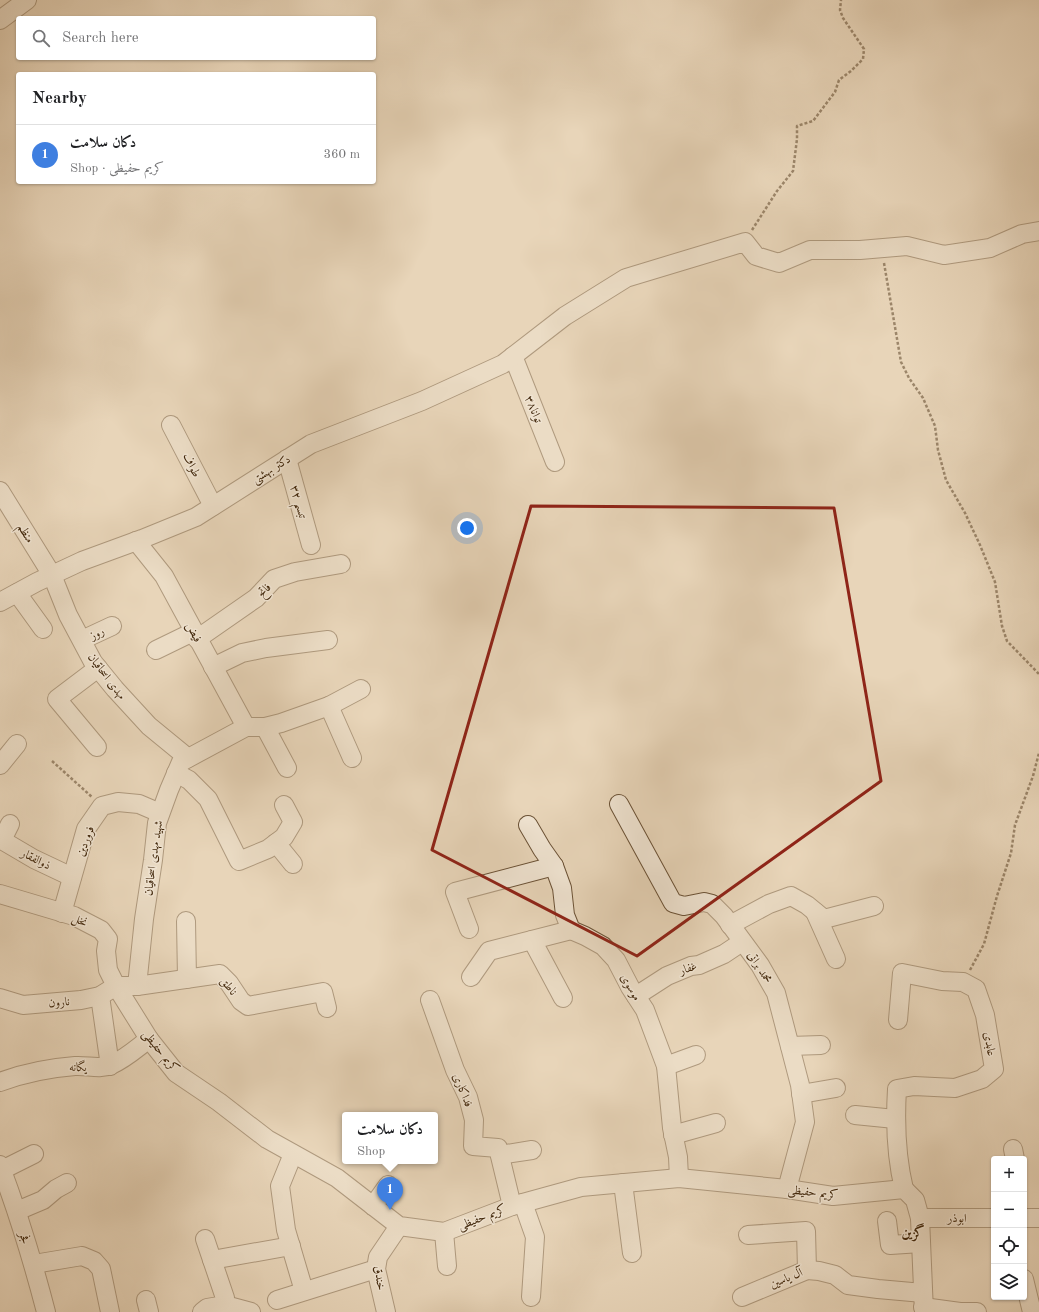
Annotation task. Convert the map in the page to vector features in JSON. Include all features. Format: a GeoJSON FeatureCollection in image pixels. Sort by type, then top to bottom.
{"type":"FeatureCollection","features":[{"type":"Feature","properties":{"kind":"street"},"geometry":{"type":"LineString","coordinates":[[0,20],[27,0]]}},
{"type":"Feature","properties":{"kind":"street"},"geometry":{"type":"LineString","coordinates":[[745,242],[756,256],[779,263],[810,250],[860,250],[907,246],[944,255],[990,248],[1022,234],[1039,231]]}},
{"type":"Feature","properties":{"kind":"street","name":"دکتر بهشتی"},"geometry":{"type":"LineString","coordinates":[[0,602],[82,561],[196,517],[311,444],[422,401],[503,364],[565,316],[626,278],[745,242]]}},
{"type":"Feature","properties":{"kind":"street","name":"توانا۳۸"},"geometry":{"type":"LineString","coordinates":[[513,356],[555,462]]}},
{"type":"Feature","properties":{"kind":"street","name":"طواف"},"geometry":{"type":"LineString","coordinates":[[171,425],[213,506]]}},
{"type":"Feature","properties":{"kind":"street","name":"تبسم ۳۲"},"geometry":{"type":"LineString","coordinates":[[287,459],[311,545]]}},
{"type":"Feature","properties":{"kind":"street","name":"منظم"},"geometry":{"type":"LineString","coordinates":[[0,491],[52,575]]}},
{"type":"Feature","properties":{"kind":"street","name":"فیض"},"geometry":{"type":"LineString","coordinates":[[136,541],[164,576],[246,727]]}},
{"type":"Feature","properties":{"kind":"street","name":"فاتح"},"geometry":{"type":"LineString","coordinates":[[156,650],[195,635],[256,598],[274,579],[295,572],[341,564]]}},
{"type":"Feature","properties":{"kind":"street","name":"مهدی اسحاقیان"},"geometry":{"type":"LineString","coordinates":[[52,575],[68,615],[93,662],[114,689],[150,726],[188,758]]}},
{"type":"Feature","properties":{"kind":"street"},"geometry":{"type":"LineString","coordinates":[[17,593],[43,629]]}},
{"type":"Feature","properties":{"kind":"street","name":"روز"},"geometry":{"type":"LineString","coordinates":[[82,640],[112,626]]}},
{"type":"Feature","properties":{"kind":"street"},"geometry":{"type":"LineString","coordinates":[[213,667],[242,653],[266,648],[328,640]]}},
{"type":"Feature","properties":{"kind":"street"},"geometry":{"type":"LineString","coordinates":[[97,748],[57,699],[98,668]]}},
{"type":"Feature","properties":{"kind":"street","name":"شهید مهدی اسحاقیان"},"geometry":{"type":"LineString","coordinates":[[137,986],[144,919],[157,823],[181,762],[246,727],[265,727],[281,723],[329,706],[361,689]]}},
{"type":"Feature","properties":{"kind":"street"},"geometry":{"type":"LineString","coordinates":[[329,706],[352,758]]}},
{"type":"Feature","properties":{"kind":"street"},"geometry":{"type":"LineString","coordinates":[[265,727],[287,768]]}},
{"type":"Feature","properties":{"kind":"street"},"geometry":{"type":"LineString","coordinates":[[0,765],[17,744]]}},
{"type":"Feature","properties":{"kind":"street"},"geometry":{"type":"LineString","coordinates":[[176,773],[189,780],[208,799],[240,861],[268,849],[284,836],[293,822],[284,805]]}},
{"type":"Feature","properties":{"kind":"street"},"geometry":{"type":"LineString","coordinates":[[102,806],[118,802],[139,804],[160,813]]}},
{"type":"Feature","properties":{"kind":"street","name":"محمد براتی"},"geometry":{"type":"LineString","coordinates":[[619,804],[674,903],[684,906],[704,902],[712,904],[724,916],[760,964],[776,993],[790,1046],[806,1122],[787,1189]]}},
{"type":"Feature","properties":{"kind":"street","name":"فروردین"},"geometry":{"type":"LineString","coordinates":[[62,913],[86,829],[102,806]]}},
{"type":"Feature","properties":{"kind":"street"},"geometry":{"type":"LineString","coordinates":[[1,840],[10,824]]}},
{"type":"Feature","properties":{"kind":"street"},"geometry":{"type":"LineString","coordinates":[[471,977],[489,951],[572,930],[565,915],[562,888],[554,866],[528,825]]}},
{"type":"Feature","properties":{"kind":"street","name":"ذوالفقار"},"geometry":{"type":"LineString","coordinates":[[1,840],[34,859],[72,877]]}},
{"type":"Feature","properties":{"kind":"street"},"geometry":{"type":"LineString","coordinates":[[276,843],[293,864]]}},
{"type":"Feature","properties":{"kind":"street"},"geometry":{"type":"LineString","coordinates":[[469,929],[455,892],[554,866]]}},
{"type":"Feature","properties":{"kind":"street","name":"نخل"},"geometry":{"type":"LineString","coordinates":[[0,894],[74,916],[101,930],[108,939],[106,951],[108,970],[116,986]]}},
{"type":"Feature","properties":{"kind":"street"},"geometry":{"type":"LineString","coordinates":[[730,925],[769,904],[791,896],[808,905],[824,919],[874,906]]}},
{"type":"Feature","properties":{"kind":"street"},"geometry":{"type":"LineString","coordinates":[[815,912],[836,959]]}},
{"type":"Feature","properties":{"kind":"street"},"geometry":{"type":"LineString","coordinates":[[186,921],[187,979]]}},
{"type":"Feature","properties":{"kind":"street","name":"موسوی"},"geometry":{"type":"LineString","coordinates":[[572,930],[603,946],[616,960],[630,987],[645,1010],[666,1066],[673,1135],[678,1157],[679,1178]]}},
{"type":"Feature","properties":{"kind":"street"},"geometry":{"type":"LineString","coordinates":[[532,940],[563,998]]}},
{"type":"Feature","properties":{"kind":"street","name":"غفار"},"geometry":{"type":"LineString","coordinates":[[636,996],[667,976],[691,966],[699,965],[724,954],[742,942]]}},
{"type":"Feature","properties":{"kind":"street"},"geometry":{"type":"LineString","coordinates":[[898,1020],[902,973],[942,981],[963,982]]}},
{"type":"Feature","properties":{"kind":"street","name":"ناطق"},"geometry":{"type":"LineString","coordinates":[[116,986],[137,986],[220,974],[229,982],[241,1001],[248,1006],[323,992],[327,1008]]}},
{"type":"Feature","properties":{"kind":"street","name":"عابدی"},"geometry":{"type":"LineString","coordinates":[[904,1189],[899,1170],[895,1119],[897,1089],[914,1086],[955,1088],[982,1079],[994,1069],[985,1015],[976,988],[963,982]]}},
{"type":"Feature","properties":{"kind":"street","name":"نارون"},"geometry":{"type":"LineString","coordinates":[[0,998],[23,1005],[81,1000],[100,996],[116,986]]}},
{"type":"Feature","properties":{"kind":"street","name":"کریم حفیظی"},"geometry":{"type":"LineString","coordinates":[[116,986],[149,1039],[176,1073],[219,1102],[267,1139],[337,1178],[399,1226],[444,1232],[517,1204],[581,1187],[623,1182],[679,1178],[787,1189],[832,1196],[904,1189]]}},
{"type":"Feature","properties":{"kind":"street"},"geometry":{"type":"LineString","coordinates":[[100,996],[110,1066]]}},
{"type":"Feature","properties":{"kind":"street","name":"فداکاری"},"geometry":{"type":"LineString","coordinates":[[430,1000],[455,1070],[468,1097],[474,1120],[472,1146],[498,1148],[500,1155]]}},
{"type":"Feature","properties":{"kind":"street","name":"یگانه"},"geometry":{"type":"LineString","coordinates":[[0,1082],[30,1072],[52,1068],[76,1066],[94,1068],[110,1066],[123,1059],[149,1039]]}},
{"type":"Feature","properties":{"kind":"street"},"geometry":{"type":"LineString","coordinates":[[790,1046],[821,1045]]}},
{"type":"Feature","properties":{"kind":"street"},"geometry":{"type":"LineString","coordinates":[[666,1066],[696,1055]]}},
{"type":"Feature","properties":{"kind":"street"},"geometry":{"type":"LineString","coordinates":[[801,1094],[836,1088]]}},
{"type":"Feature","properties":{"kind":"street"},"geometry":{"type":"LineString","coordinates":[[855,1115],[895,1119]]}},
{"type":"Feature","properties":{"kind":"street"},"geometry":{"type":"LineString","coordinates":[[673,1135],[716,1123]]}},
{"type":"Feature","properties":{"kind":"street"},"geometry":{"type":"LineString","coordinates":[[531,1297],[535,1237],[517,1204],[500,1155],[532,1150]]}},
{"type":"Feature","properties":{"kind":"street"},"geometry":{"type":"LineString","coordinates":[[1,1167],[34,1154]]}},
{"type":"Feature","properties":{"kind":"street"},"geometry":{"type":"LineString","coordinates":[[293,1154],[280,1186],[286,1230],[304,1291]]}},
{"type":"Feature","properties":{"kind":"street","name":"فجر"},"geometry":{"type":"LineString","coordinates":[[1,1167],[34,1264],[46,1312]]}},
{"type":"Feature","properties":{"kind":"street"},"geometry":{"type":"LineString","coordinates":[[623,1182],[632,1253]]}},
{"type":"Feature","properties":{"kind":"street"},"geometry":{"type":"LineString","coordinates":[[17,1211],[43,1200],[56,1189],[67,1183]]}},
{"type":"Feature","properties":{"kind":"street"},"geometry":{"type":"LineString","coordinates":[[373,1206],[388,1186]]}},
{"type":"Feature","properties":{"kind":"street"},"geometry":{"type":"LineString","coordinates":[[904,1189],[915,1200],[920,1218],[923,1304]]}},
{"type":"Feature","properties":{"kind":"street","name":"ابوذر"},"geometry":{"type":"LineString","coordinates":[[920,1218],[991,1218]]}},
{"type":"Feature","properties":{"kind":"street"},"geometry":{"type":"LineString","coordinates":[[1027,1218],[1039,1218]]}},
{"type":"Feature","properties":{"kind":"street"},"geometry":{"type":"LineString","coordinates":[[887,1221],[890,1245],[921,1243]]}},
{"type":"Feature","properties":{"kind":"street","name":"خندق"},"geometry":{"type":"LineString","coordinates":[[386,1312],[376,1269],[378,1257],[399,1226]]}},
{"type":"Feature","properties":{"kind":"street","name":"آل یاسین"},"geometry":{"type":"LineString","coordinates":[[742,1297],[807,1270],[806,1231],[748,1235]]}},
{"type":"Feature","properties":{"kind":"street"},"geometry":{"type":"LineString","coordinates":[[444,1232],[448,1266]]}},
{"type":"Feature","properties":{"kind":"street"},"geometry":{"type":"LineString","coordinates":[[205,1239],[226,1298],[225,1305]]}},
{"type":"Feature","properties":{"kind":"street"},"geometry":{"type":"LineString","coordinates":[[212,1260],[290,1246]]}},
{"type":"Feature","properties":{"kind":"street"},"geometry":{"type":"LineString","coordinates":[[34,1264],[82,1256],[94,1261],[101,1269],[110,1312]]}},
{"type":"Feature","properties":{"kind":"street"},"geometry":{"type":"LineString","coordinates":[[277,1300],[376,1269]]}},
{"type":"Feature","properties":{"kind":"street"},"geometry":{"type":"LineString","coordinates":[[807,1270],[835,1275],[848,1285],[878,1289],[923,1304],[960,1312],[977,1312]]}},
{"type":"Feature","properties":{"kind":"street"},"geometry":{"type":"LineString","coordinates":[[1027,1291],[1032,1312]]}},
{"type":"Feature","properties":{"kind":"street"},"geometry":{"type":"LineString","coordinates":[[202,1312],[207,1308],[225,1305],[251,1312]]}},
{"type":"Feature","properties":{"kind":"path"},"geometry":{"type":"LineString","coordinates":[[745,242],[777,191],[793,171],[798,139],[797,126],[813,121],[835,92],[839,80],[863,59],[864,49],[843,18],[840,10],[841,0]]}},
{"type":"Feature","properties":{"kind":"path"},"geometry":{"type":"LineString","coordinates":[[882,248],[901,362],[909,378],[923,398],[935,426],[938,450],[946,480],[965,513],[995,582],[1002,626],[1007,641],[1039,674]]}},
{"type":"Feature","properties":{"kind":"path"},"geometry":{"type":"LineString","coordinates":[[963,982],[984,944],[1011,852],[1015,825],[1033,776],[1039,753]]}},
{"type":"Feature","properties":{"kind":"path"},"geometry":{"type":"LineString","coordinates":[[52,761],[102,806]]}},
{"type":"Feature","properties":{"kind":"highlighted area"},"geometry":{"type":"Polygon","coordinates":[[[531,506],[834,508],[881,781],[637,956],[432,850],[531,506]]]}},
{"type":"Feature","properties":{"kind":"place","name":"دکان سلامت"},"geometry":{"type":"Point","coordinates":[390,1210]}},
{"type":"Feature","properties":{"kind":"district","name":"گزین"},"geometry":{"type":"Point","coordinates":[913,1232]}}]}
